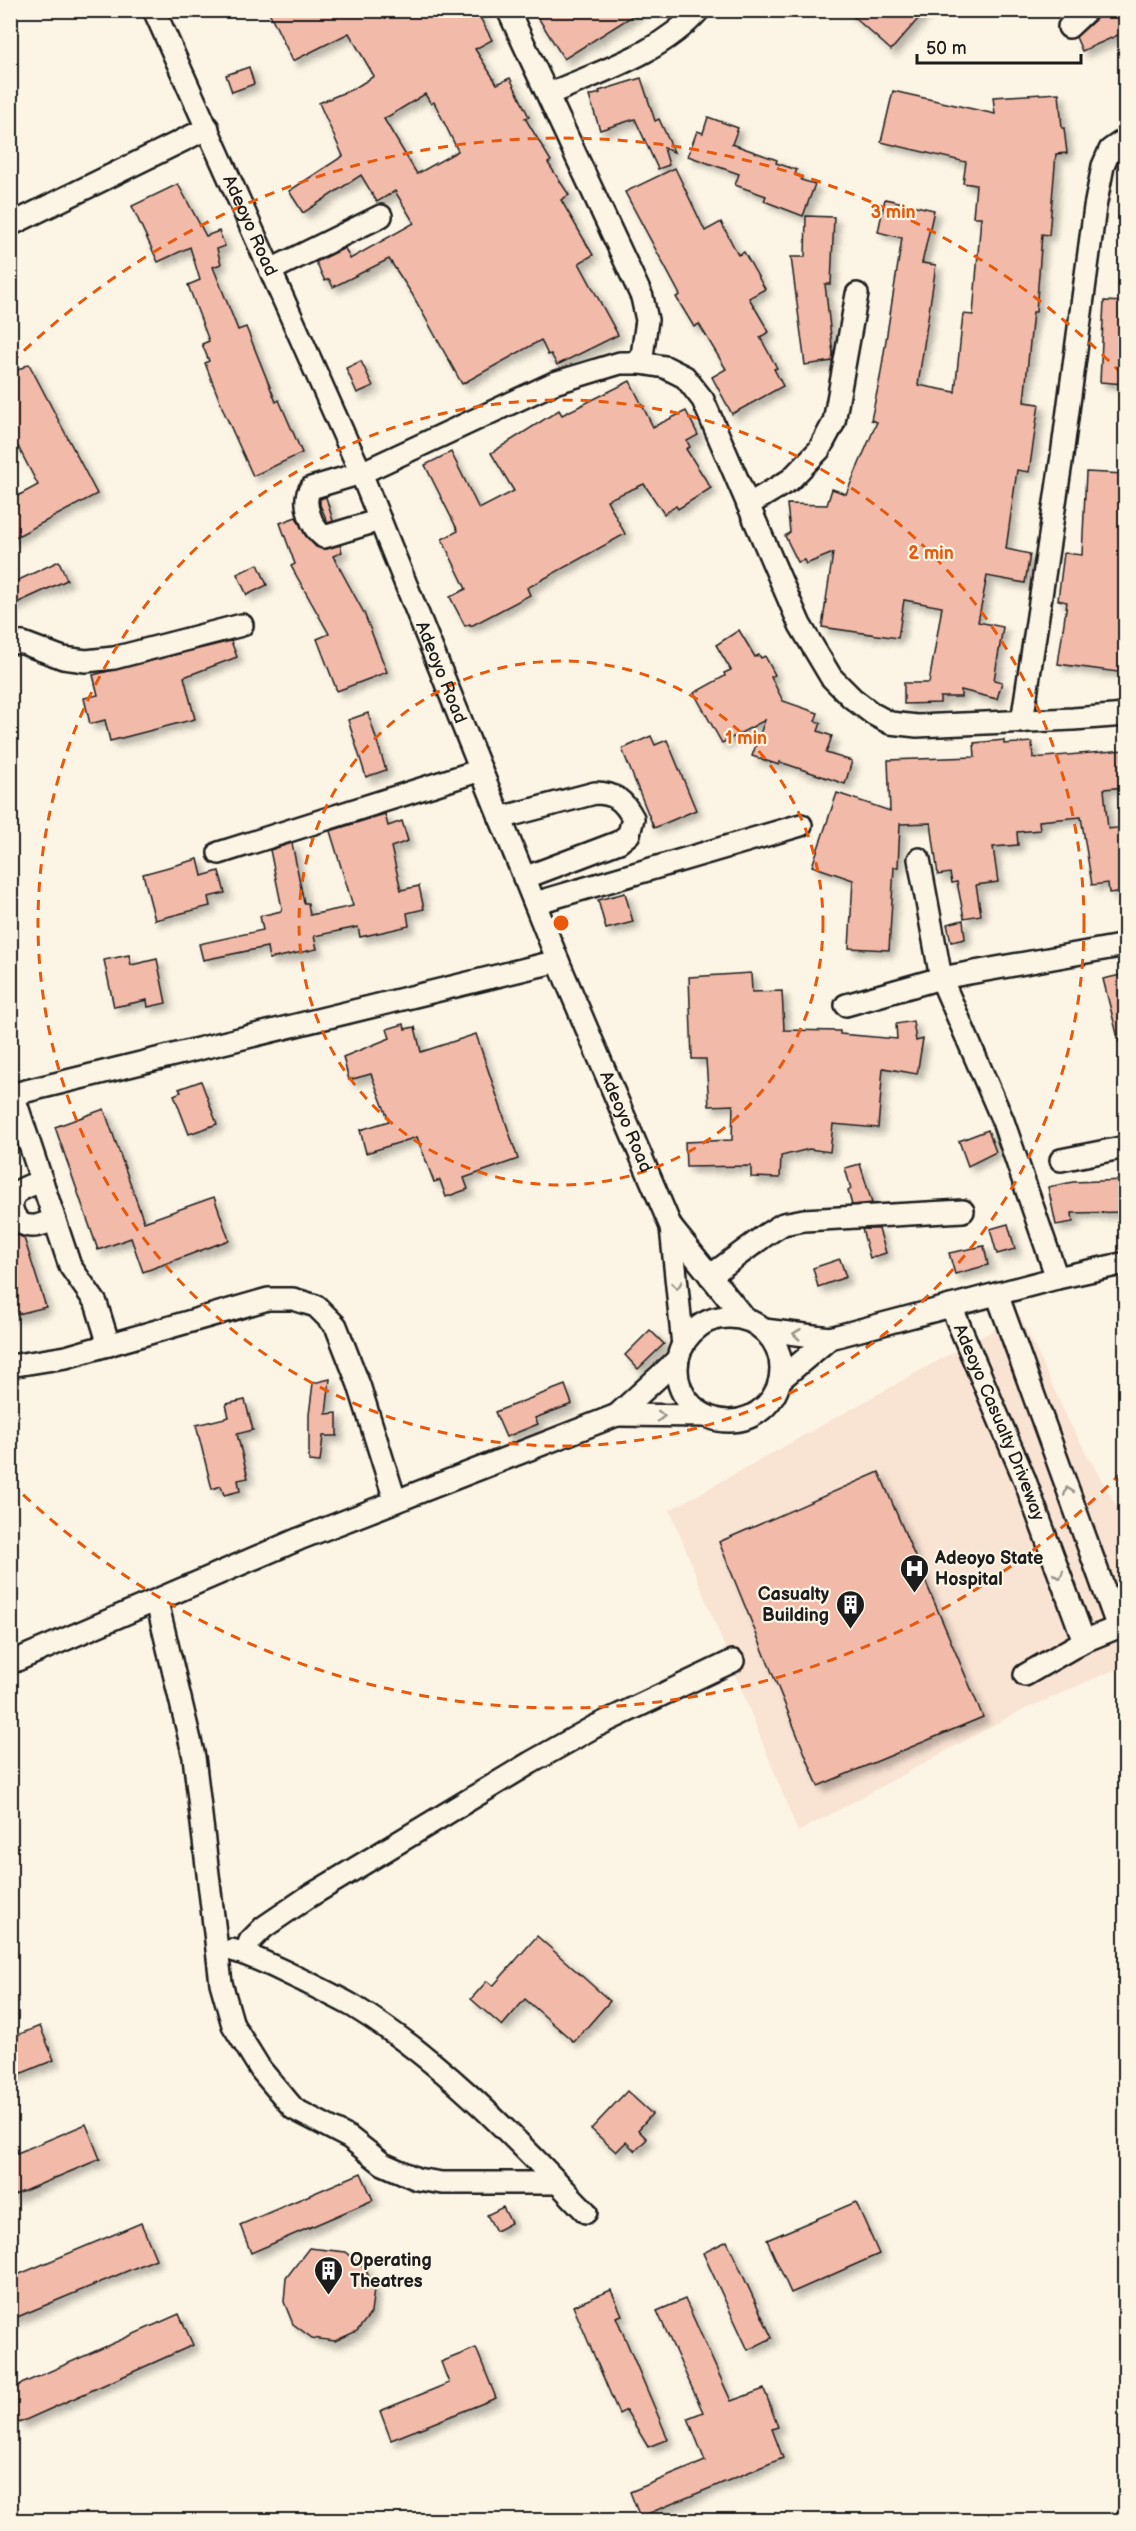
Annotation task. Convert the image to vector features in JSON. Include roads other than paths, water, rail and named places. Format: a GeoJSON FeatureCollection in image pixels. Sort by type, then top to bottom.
{"type":"FeatureCollection","features":[{"type":"Feature","properties":{"kind":"street","name":"Adeoyo Road"},"geometry":{"type":"LineString","coordinates":[[154,10],[361,472],[558,961],[671,1227],[680,1352]]}},
{"type":"Feature","properties":{"kind":"street"},"geometry":{"type":"LineString","coordinates":[[508,10],[642,297],[647,320],[641,363]]}},
{"type":"Feature","properties":{"kind":"street"},"geometry":{"type":"LineString","coordinates":[[549,94],[654,48],[687,24],[699,10]]}},
{"type":"Feature","properties":{"kind":"street"},"geometry":{"type":"LineString","coordinates":[[1069,27],[1087,10]]}},
{"type":"Feature","properties":{"kind":"street"},"geometry":{"type":"LineString","coordinates":[[10,225],[208,128]]}},
{"type":"Feature","properties":{"kind":"street"},"geometry":{"type":"LineString","coordinates":[[1022,722],[1062,456],[1095,207],[1103,166],[1110,150],[1125,139]]}},
{"type":"Feature","properties":{"kind":"street"},"geometry":{"type":"LineString","coordinates":[[271,270],[381,216]]}},
{"type":"Feature","properties":{"kind":"street"},"geometry":{"type":"LineString","coordinates":[[748,505],[790,480],[819,450],[834,422],[857,294]]}},
{"type":"Feature","properties":{"kind":"street"},"geometry":{"type":"LineString","coordinates":[[380,520],[324,537],[317,531],[306,501],[311,488],[361,472],[554,383],[620,363],[641,363],[665,367],[685,377],[703,400],[800,625],[831,677],[852,698],[890,723],[917,726],[1125,715]]}},
{"type":"Feature","properties":{"kind":"street"},"geometry":{"type":"LineString","coordinates":[[10,642],[23,643],[63,658],[86,661],[114,658],[242,625]]}},
{"type":"Feature","properties":{"kind":"street"},"geometry":{"type":"LineString","coordinates":[[219,853],[481,770]]}},
{"type":"Feature","properties":{"kind":"street"},"geometry":{"type":"LineString","coordinates":[[500,818],[594,793],[603,793],[614,796],[626,804],[633,818],[633,826],[629,834],[619,842],[524,878]]}},
{"type":"Feature","properties":{"kind":"street"},"geometry":{"type":"LineString","coordinates":[[535,903],[801,825]]}},
{"type":"Feature","properties":{"kind":"street"},"geometry":{"type":"LineString","coordinates":[[920,859],[941,978],[1003,1121],[1057,1278]]}},
{"type":"Feature","properties":{"kind":"street"},"geometry":{"type":"LineString","coordinates":[[846,1005],[941,978],[1125,945]]}},
{"type":"Feature","properties":{"kind":"street"},"geometry":{"type":"LineString","coordinates":[[109,1345],[96,1303],[76,1278],[70,1266],[12,1094],[558,961]]}},
{"type":"Feature","properties":{"kind":"street"},"geometry":{"type":"LineString","coordinates":[[1061,1160],[1125,1147]]}},
{"type":"Feature","properties":{"kind":"street"},"geometry":{"type":"LineString","coordinates":[[42,1181],[19,1191],[15,1196],[13,1214],[18,1222],[30,1226],[54,1220]]}},
{"type":"Feature","properties":{"kind":"street"},"geometry":{"type":"LineString","coordinates":[[710,1276],[783,1224],[804,1220],[963,1211]]}},
{"type":"Feature","properties":{"kind":"street"},"geometry":{"type":"LineString","coordinates":[[10,1663],[157,1602],[299,1539],[617,1415],[706,1416],[719,1420],[745,1418],[767,1404],[780,1380],[781,1366],[773,1341],[764,1330],[745,1319],[671,1227]]}},
{"type":"Feature","properties":{"kind":"street"},"geometry":{"type":"LineString","coordinates":[[764,1330],[830,1338],[1057,1278],[1125,1263]]}},
{"type":"Feature","properties":{"kind":"street"},"geometry":{"type":"LineString","coordinates":[[997,1294],[1121,1624],[1084,1641],[1025,1675]]}},
{"type":"Feature","properties":{"kind":"street"},"geometry":{"type":"LineString","coordinates":[[10,1366],[66,1357],[268,1299],[293,1299],[316,1305],[336,1326],[359,1385],[395,1500]]}},
{"type":"Feature","properties":{"kind":"street","name":"Adeoyo Casualty Driveway"},"geometry":{"type":"LineString","coordinates":[[951,1306],[1024,1478],[1084,1641]]}},
{"type":"Feature","properties":{"kind":"street"},"geometry":{"type":"LineString","coordinates":[[617,1415],[680,1352],[691,1334],[702,1324],[716,1318],[745,1319]]}},
{"type":"Feature","properties":{"kind":"street"},"geometry":{"type":"LineString","coordinates":[[780,1380],[830,1338]]}},
{"type":"Feature","properties":{"kind":"street"},"geometry":{"type":"LineString","coordinates":[[680,1352],[677,1373],[683,1392],[695,1408],[706,1416]]}},
{"type":"Feature","properties":{"kind":"street"},"geometry":{"type":"LineString","coordinates":[[157,1602],[194,1756],[218,1945],[220,1983],[233,2025],[261,2070],[294,2109],[350,2138],[383,2164],[417,2179],[442,2182],[558,2183]]}},
{"type":"Feature","properties":{"kind":"street"},"geometry":{"type":"LineString","coordinates":[[245,1954],[250,1941],[264,1927],[308,1897],[530,1762],[604,1722],[733,1661]]}},
{"type":"Feature","properties":{"kind":"street"},"geometry":{"type":"LineString","coordinates":[[218,1945],[245,1954],[351,2005],[395,2034],[453,2080],[505,2127],[586,2212]]}},
{"type":"Feature","properties":{"kind":"place","name":"Adeoyo State Hospital"},"geometry":{"type":"Point","coordinates":[914,1594]}},
{"type":"Feature","properties":{"kind":"place","name":"Casualty Building"},"geometry":{"type":"Point","coordinates":[850,1630]}},
{"type":"Feature","properties":{"kind":"place","name":"Operating Theatres"},"geometry":{"type":"Point","coordinates":[329,2296]}}]}
